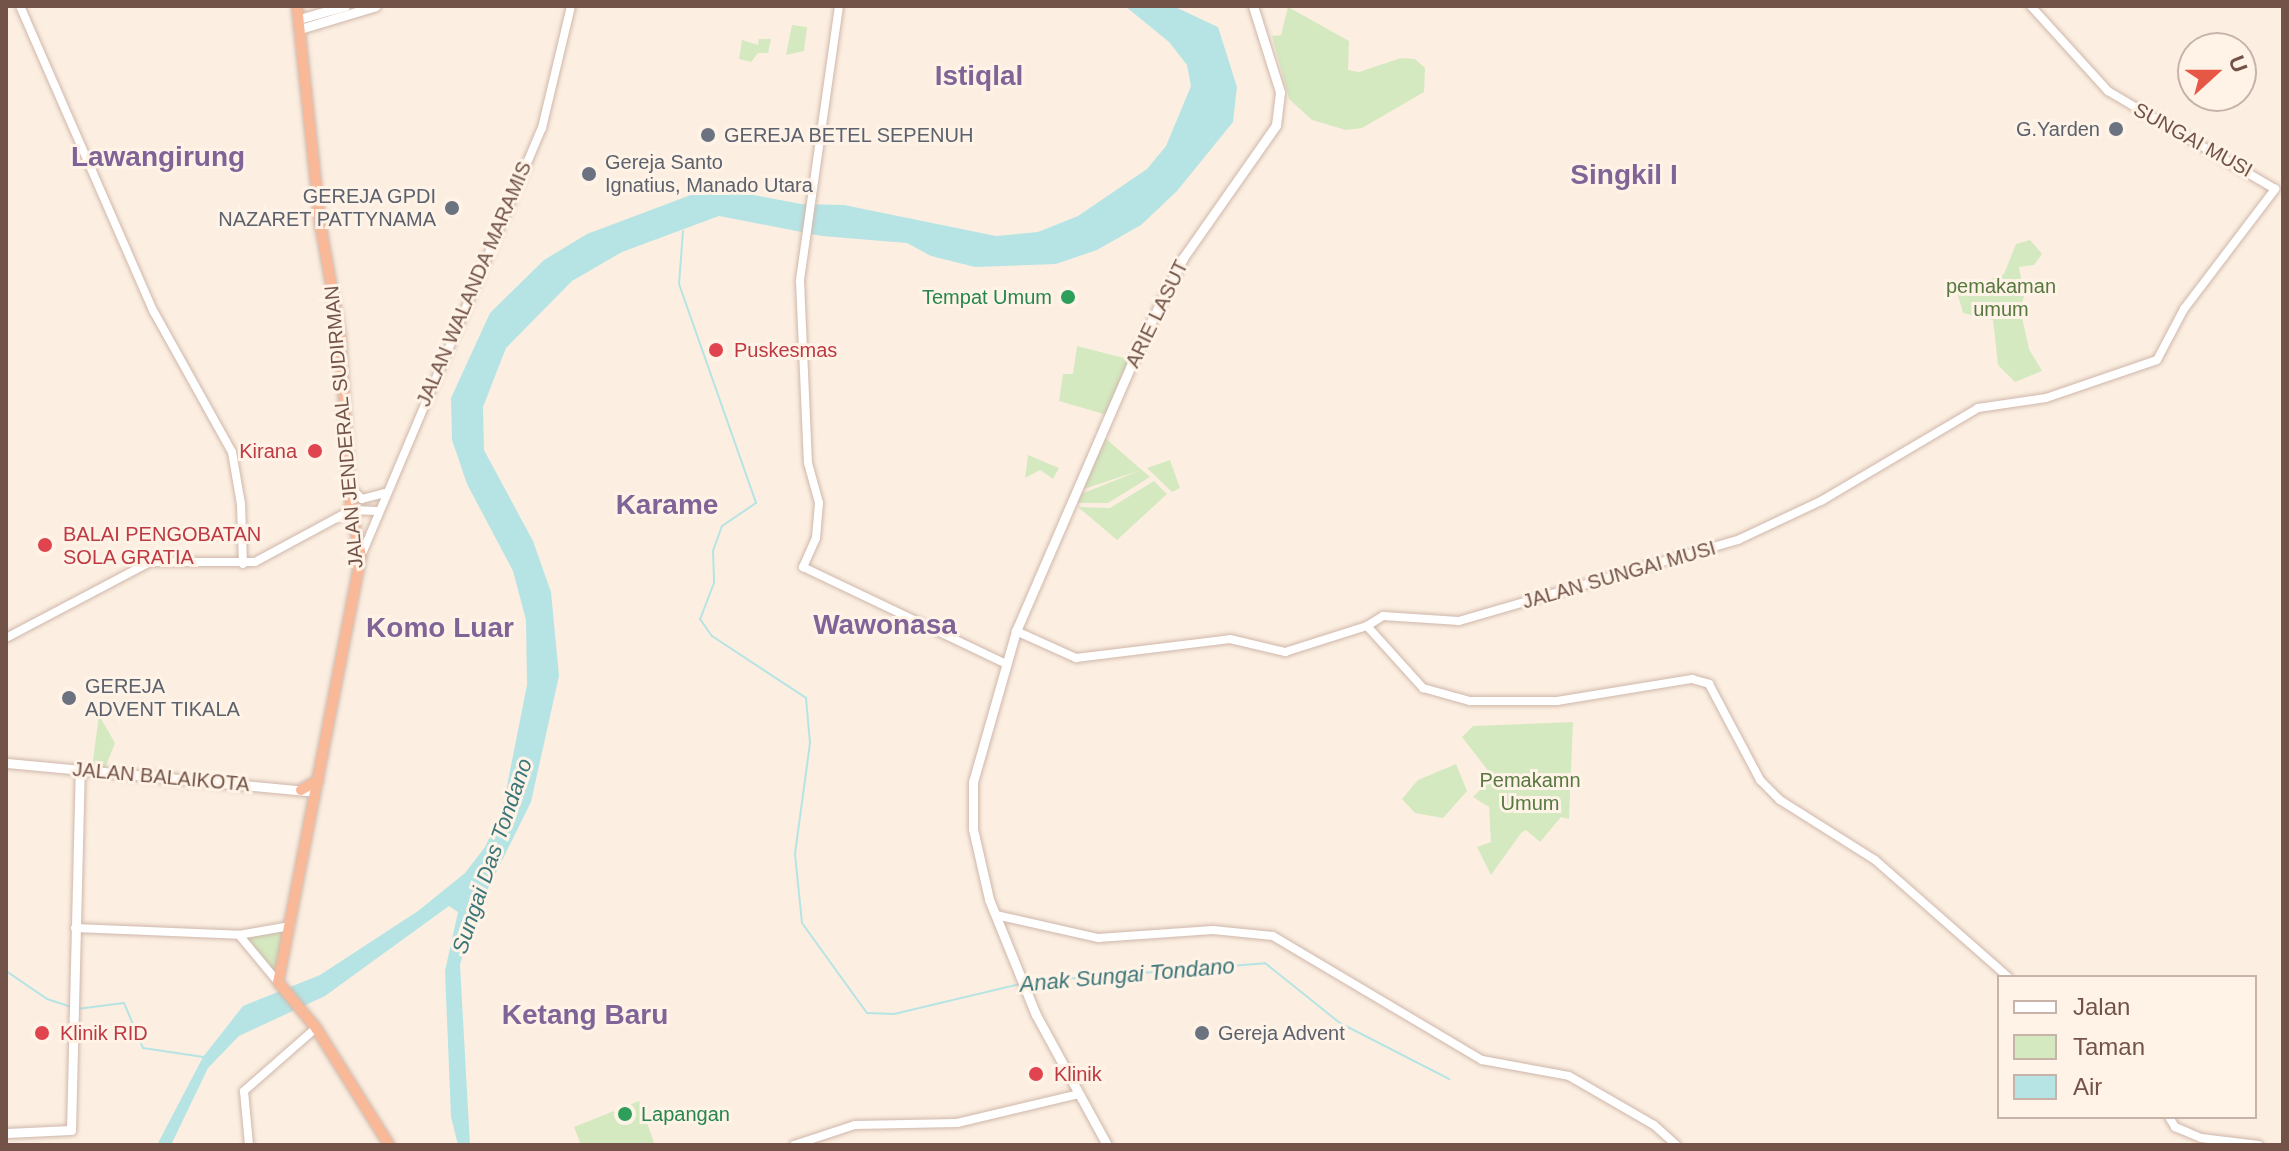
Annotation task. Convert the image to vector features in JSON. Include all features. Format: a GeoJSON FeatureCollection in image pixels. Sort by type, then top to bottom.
{"type":"FeatureCollection","features":[{"type":"Feature","properties":{"kind":"highway","name":"JALAN JENDERAL SUDIRMAN"},"geometry":{"type":"LineString","coordinates":[[280,983],[361,556],[351,510],[340,334],[320,223],[297,6]]}},
{"type":"Feature","properties":{"kind":"highway"},"geometry":{"type":"LineString","coordinates":[[301,790],[318,780]]}},
{"type":"Feature","properties":{"kind":"highway"},"geometry":{"type":"LineString","coordinates":[[280,983],[313,1025],[389,1145]]}},
{"type":"Feature","properties":{"kind":"main road"},"geometry":{"type":"LineString","coordinates":[[299,24],[345,6]]}},
{"type":"Feature","properties":{"kind":"main road"},"geometry":{"type":"LineString","coordinates":[[299,24],[376,6]]}},
{"type":"Feature","properties":{"kind":"main road","name":"ARIE LASUT"},"geometry":{"type":"LineString","coordinates":[[1107,1145],[1036,1015],[996,915],[979,858],[972,802],[1004,663],[1016,631],[1162,297],[1194,240],[1276,125],[1280,92],[1253,6]]}},
{"type":"Feature","properties":{"kind":"main road","name":"JALAN BALAIKOTA"},"geometry":{"type":"LineString","coordinates":[[6,763],[316,792]]}},
{"type":"Feature","properties":{"kind":"main road"},"geometry":{"type":"LineString","coordinates":[[6,1133],[71,1130],[80,768]]}},
{"type":"Feature","properties":{"kind":"street"},"geometry":{"type":"LineString","coordinates":[[20,6],[154,312],[232,452],[241,504],[243,564]]}},
{"type":"Feature","properties":{"kind":"street","name":"JALAN WALANDA MARAMIS"},"geometry":{"type":"LineString","coordinates":[[361,556],[385,493],[542,128],[571,6]]}},
{"type":"Feature","properties":{"kind":"street"},"geometry":{"type":"LineString","coordinates":[[839,6],[804,246],[798,336],[808,463],[819,520],[803,567],[1004,663]]}},
{"type":"Feature","properties":{"kind":"street","name":"SUNGAI MUSI"},"geometry":{"type":"LineString","coordinates":[[2031,6],[2108,91],[2275,189],[2179,317]]}},
{"type":"Feature","properties":{"kind":"street","name":"JALAN SUNGAI MUSI"},"geometry":{"type":"LineString","coordinates":[[1016,631],[1076,658],[1230,639],[1285,652],[1367,626],[1383,616],[1459,621],[1738,540],[1821,501],[1978,408],[2046,398],[2153,363],[2163,355],[2179,317]]}},
{"type":"Feature","properties":{"kind":"street"},"geometry":{"type":"LineString","coordinates":[[350,487],[362,499],[385,493]]}},
{"type":"Feature","properties":{"kind":"street"},"geometry":{"type":"LineString","coordinates":[[6,638],[150,562],[243,564],[351,510],[378,511]]}},
{"type":"Feature","properties":{"kind":"street"},"geometry":{"type":"LineString","coordinates":[[1367,626],[1423,688],[1470,701],[1557,701],[1692,679],[1709,684],[1760,780],[1780,800],[1875,860],[2006,975]]}},
{"type":"Feature","properties":{"kind":"street"},"geometry":{"type":"LineString","coordinates":[[996,915],[1098,938],[1213,930],[1273,936],[1482,1060],[1569,1076],[1654,1125],[1676,1145]]}},
{"type":"Feature","properties":{"kind":"street"},"geometry":{"type":"LineString","coordinates":[[75,928],[239,935],[290,926]]}},
{"type":"Feature","properties":{"kind":"street"},"geometry":{"type":"LineString","coordinates":[[239,935],[280,983]]}},
{"type":"Feature","properties":{"kind":"street"},"geometry":{"type":"LineString","coordinates":[[249,1145],[244,1091],[313,1025]]}},
{"type":"Feature","properties":{"kind":"street"},"geometry":{"type":"LineString","coordinates":[[794,1145],[855,1125],[957,1123],[1079,1094]]}},
{"type":"Feature","properties":{"kind":"street"},"geometry":{"type":"LineString","coordinates":[[2170,1119],[2175,1127],[2201,1138],[2259,1145]]}},
{"type":"Feature","properties":{"kind":"green space"},"geometry":{"type":"Polygon","coordinates":[[[1288,7],[1349,41],[1348,70],[1359,72],[1401,58],[1415,59],[1425,68],[1424,92],[1362,128],[1346,130],[1312,120],[1289,99],[1272,36],[1281,35],[1288,7]]]}},
{"type":"Feature","properties":{"kind":"green space"},"geometry":{"type":"Polygon","coordinates":[[[792,25],[807,27],[804,51],[786,55],[792,25]]]}},
{"type":"Feature","properties":{"kind":"green space"},"geometry":{"type":"Polygon","coordinates":[[[759,39],[771,39],[768,53],[758,53],[751,62],[739,59],[742,40],[758,45],[759,39]]]}},
{"type":"Feature","properties":{"kind":"green space","name":"pemakaman umum"},"geometry":{"type":"Polygon","coordinates":[[[2030,240],[2042,254],[2034,265],[2019,267],[2024,297],[2020,308],[2029,349],[2042,371],[2015,382],[1998,365],[1993,320],[1963,313],[1957,292],[2004,274],[2016,244],[2030,240]]]}},
{"type":"Feature","properties":{"kind":"green space"},"geometry":{"type":"Polygon","coordinates":[[[1077,346],[1132,360],[1107,415],[1059,401],[1063,374],[1073,374],[1077,346]]]}},
{"type":"Feature","properties":{"kind":"green space"},"geometry":{"type":"Polygon","coordinates":[[[1105,438],[1150,477],[1108,503],[1076,503],[1081,494],[1141,470],[1081,490],[1105,438]]]}},
{"type":"Feature","properties":{"kind":"green space"},"geometry":{"type":"Polygon","coordinates":[[[1028,455],[1059,468],[1053,479],[1040,470],[1025,478],[1028,455]]]}},
{"type":"Feature","properties":{"kind":"green space"},"geometry":{"type":"Polygon","coordinates":[[[1170,460],[1180,488],[1172,492],[1147,468],[1170,460]]]}},
{"type":"Feature","properties":{"kind":"green space"},"geometry":{"type":"Polygon","coordinates":[[[1154,481],[1167,494],[1117,540],[1078,507],[1110,508],[1154,481]]]}},
{"type":"Feature","properties":{"kind":"green space"},"geometry":{"type":"Polygon","coordinates":[[[99,715],[115,743],[105,768],[92,768],[99,715]]]}},
{"type":"Feature","properties":{"kind":"green space","name":"Pemakamn Umum"},"geometry":{"type":"Polygon","coordinates":[[[1573,722],[1569,819],[1561,817],[1540,842],[1526,830],[1521,833],[1491,875],[1477,847],[1491,842],[1489,807],[1473,797],[1493,777],[1462,737],[1473,726],[1573,722]]]}},
{"type":"Feature","properties":{"kind":"green space"},"geometry":{"type":"Polygon","coordinates":[[[1456,764],[1467,791],[1443,818],[1415,813],[1402,799],[1418,780],[1456,764]]]}},
{"type":"Feature","properties":{"kind":"green space"},"geometry":{"type":"Polygon","coordinates":[[[288,927],[278,978],[241,936],[288,927]]]}},
{"type":"Feature","properties":{"kind":"green space","name":"Lapangan"},"geometry":{"type":"Polygon","coordinates":[[[639,1101],[655,1145],[581,1145],[574,1127],[639,1101]]]}},
{"type":"Feature","properties":{"kind":"water","name":"Sungai Das Tondano"},"geometry":{"type":"Polygon","coordinates":[[[1125,6],[1173,6],[1218,27],[1237,87],[1233,122],[1177,191],[1141,225],[1097,250],[1056,264],[975,267],[931,256],[907,243],[822,236],[719,216],[622,252],[572,281],[506,348],[483,407],[484,450],[533,541],[551,592],[559,676],[531,802],[471,923],[460,965],[470,1145],[458,1145],[451,1117],[445,971],[458,912],[449,906],[325,996],[239,1036],[208,1068],[171,1145],[157,1145],[203,1057],[243,1006],[320,975],[418,911],[465,873],[485,847],[502,811],[527,685],[526,620],[513,571],[467,484],[452,440],[451,398],[490,313],[544,260],[587,234],[712,187],[801,204],[844,205],[996,236],[1038,232],[1078,216],[1147,169],[1166,146],[1191,86],[1187,65],[1169,42],[1125,6]]]}},
{"type":"Feature","properties":{"kind":"waterway","name":"Anak Sungai Tondano"},"geometry":{"type":"LineString","coordinates":[[683,231],[679,284],[756,503],[722,526],[713,551],[714,583],[700,619],[712,636],[806,698],[810,743],[795,854],[802,923],[867,1013],[894,1014],[1020,984]]}},
{"type":"Feature","properties":{"kind":"waterway","name":"Anak Sungai Tondano"},"geometry":{"type":"LineString","coordinates":[[1026,982],[1265,963],[1340,1023],[1449,1079]]}},
{"type":"Feature","properties":{"kind":"waterway"},"geometry":{"type":"LineString","coordinates":[[6,971],[47,999],[71,1007]]}},
{"type":"Feature","properties":{"kind":"waterway"},"geometry":{"type":"LineString","coordinates":[[77,1009],[124,1003],[143,1048],[203,1057]]}},
{"type":"Feature","properties":{"kind":"place","name":"G.Yarden"},"geometry":{"type":"Point","coordinates":[2116,129]}},
{"type":"Feature","properties":{"kind":"place","name":"GEREJA BETEL SEPENUH"},"geometry":{"type":"Point","coordinates":[708,135]}},
{"type":"Feature","properties":{"kind":"place","name":"Gereja Santo Ignatius, Manado Utara"},"geometry":{"type":"Point","coordinates":[589,174]}},
{"type":"Feature","properties":{"kind":"place","name":"GEREJA GPDI NAZARET PATTYNAMA"},"geometry":{"type":"Point","coordinates":[452,208]}},
{"type":"Feature","properties":{"kind":"place","name":"Tempat Umum"},"geometry":{"type":"Point","coordinates":[1068,297]}},
{"type":"Feature","properties":{"kind":"place","name":"Puskesmas"},"geometry":{"type":"Point","coordinates":[716,350]}},
{"type":"Feature","properties":{"kind":"place","name":"Kirana"},"geometry":{"type":"Point","coordinates":[315,451]}},
{"type":"Feature","properties":{"kind":"place","name":"BALAI PENGOBATAN SOLA GRATIA"},"geometry":{"type":"Point","coordinates":[45,545]}},
{"type":"Feature","properties":{"kind":"place","name":"GEREJA ADVENT TIKALA"},"geometry":{"type":"Point","coordinates":[69,698]}},
{"type":"Feature","properties":{"kind":"place","name":"Klinik RID"},"geometry":{"type":"Point","coordinates":[42,1033]}},
{"type":"Feature","properties":{"kind":"place","name":"Gereja Advent"},"geometry":{"type":"Point","coordinates":[1202,1033]}},
{"type":"Feature","properties":{"kind":"place","name":"Klinik"},"geometry":{"type":"Point","coordinates":[1036,1074]}},
{"type":"Feature","properties":{"kind":"place","name":"Lapangan"},"geometry":{"type":"Point","coordinates":[625,1114]}},
{"type":"Feature","properties":{"kind":"district","name":"Istiqlal"},"geometry":{"type":"Point","coordinates":[979,76]}},
{"type":"Feature","properties":{"kind":"district","name":"Lawangirung"},"geometry":{"type":"Point","coordinates":[158,157]}},
{"type":"Feature","properties":{"kind":"district","name":"Singkil I"},"geometry":{"type":"Point","coordinates":[1624,175]}},
{"type":"Feature","properties":{"kind":"district","name":"Karame"},"geometry":{"type":"Point","coordinates":[667,505]}},
{"type":"Feature","properties":{"kind":"district","name":"Wawonasa"},"geometry":{"type":"Point","coordinates":[885,625]}},
{"type":"Feature","properties":{"kind":"district","name":"Komo Luar"},"geometry":{"type":"Point","coordinates":[440,628]}},
{"type":"Feature","properties":{"kind":"district","name":"Ketang Baru"},"geometry":{"type":"Point","coordinates":[585,1015]}}]}
